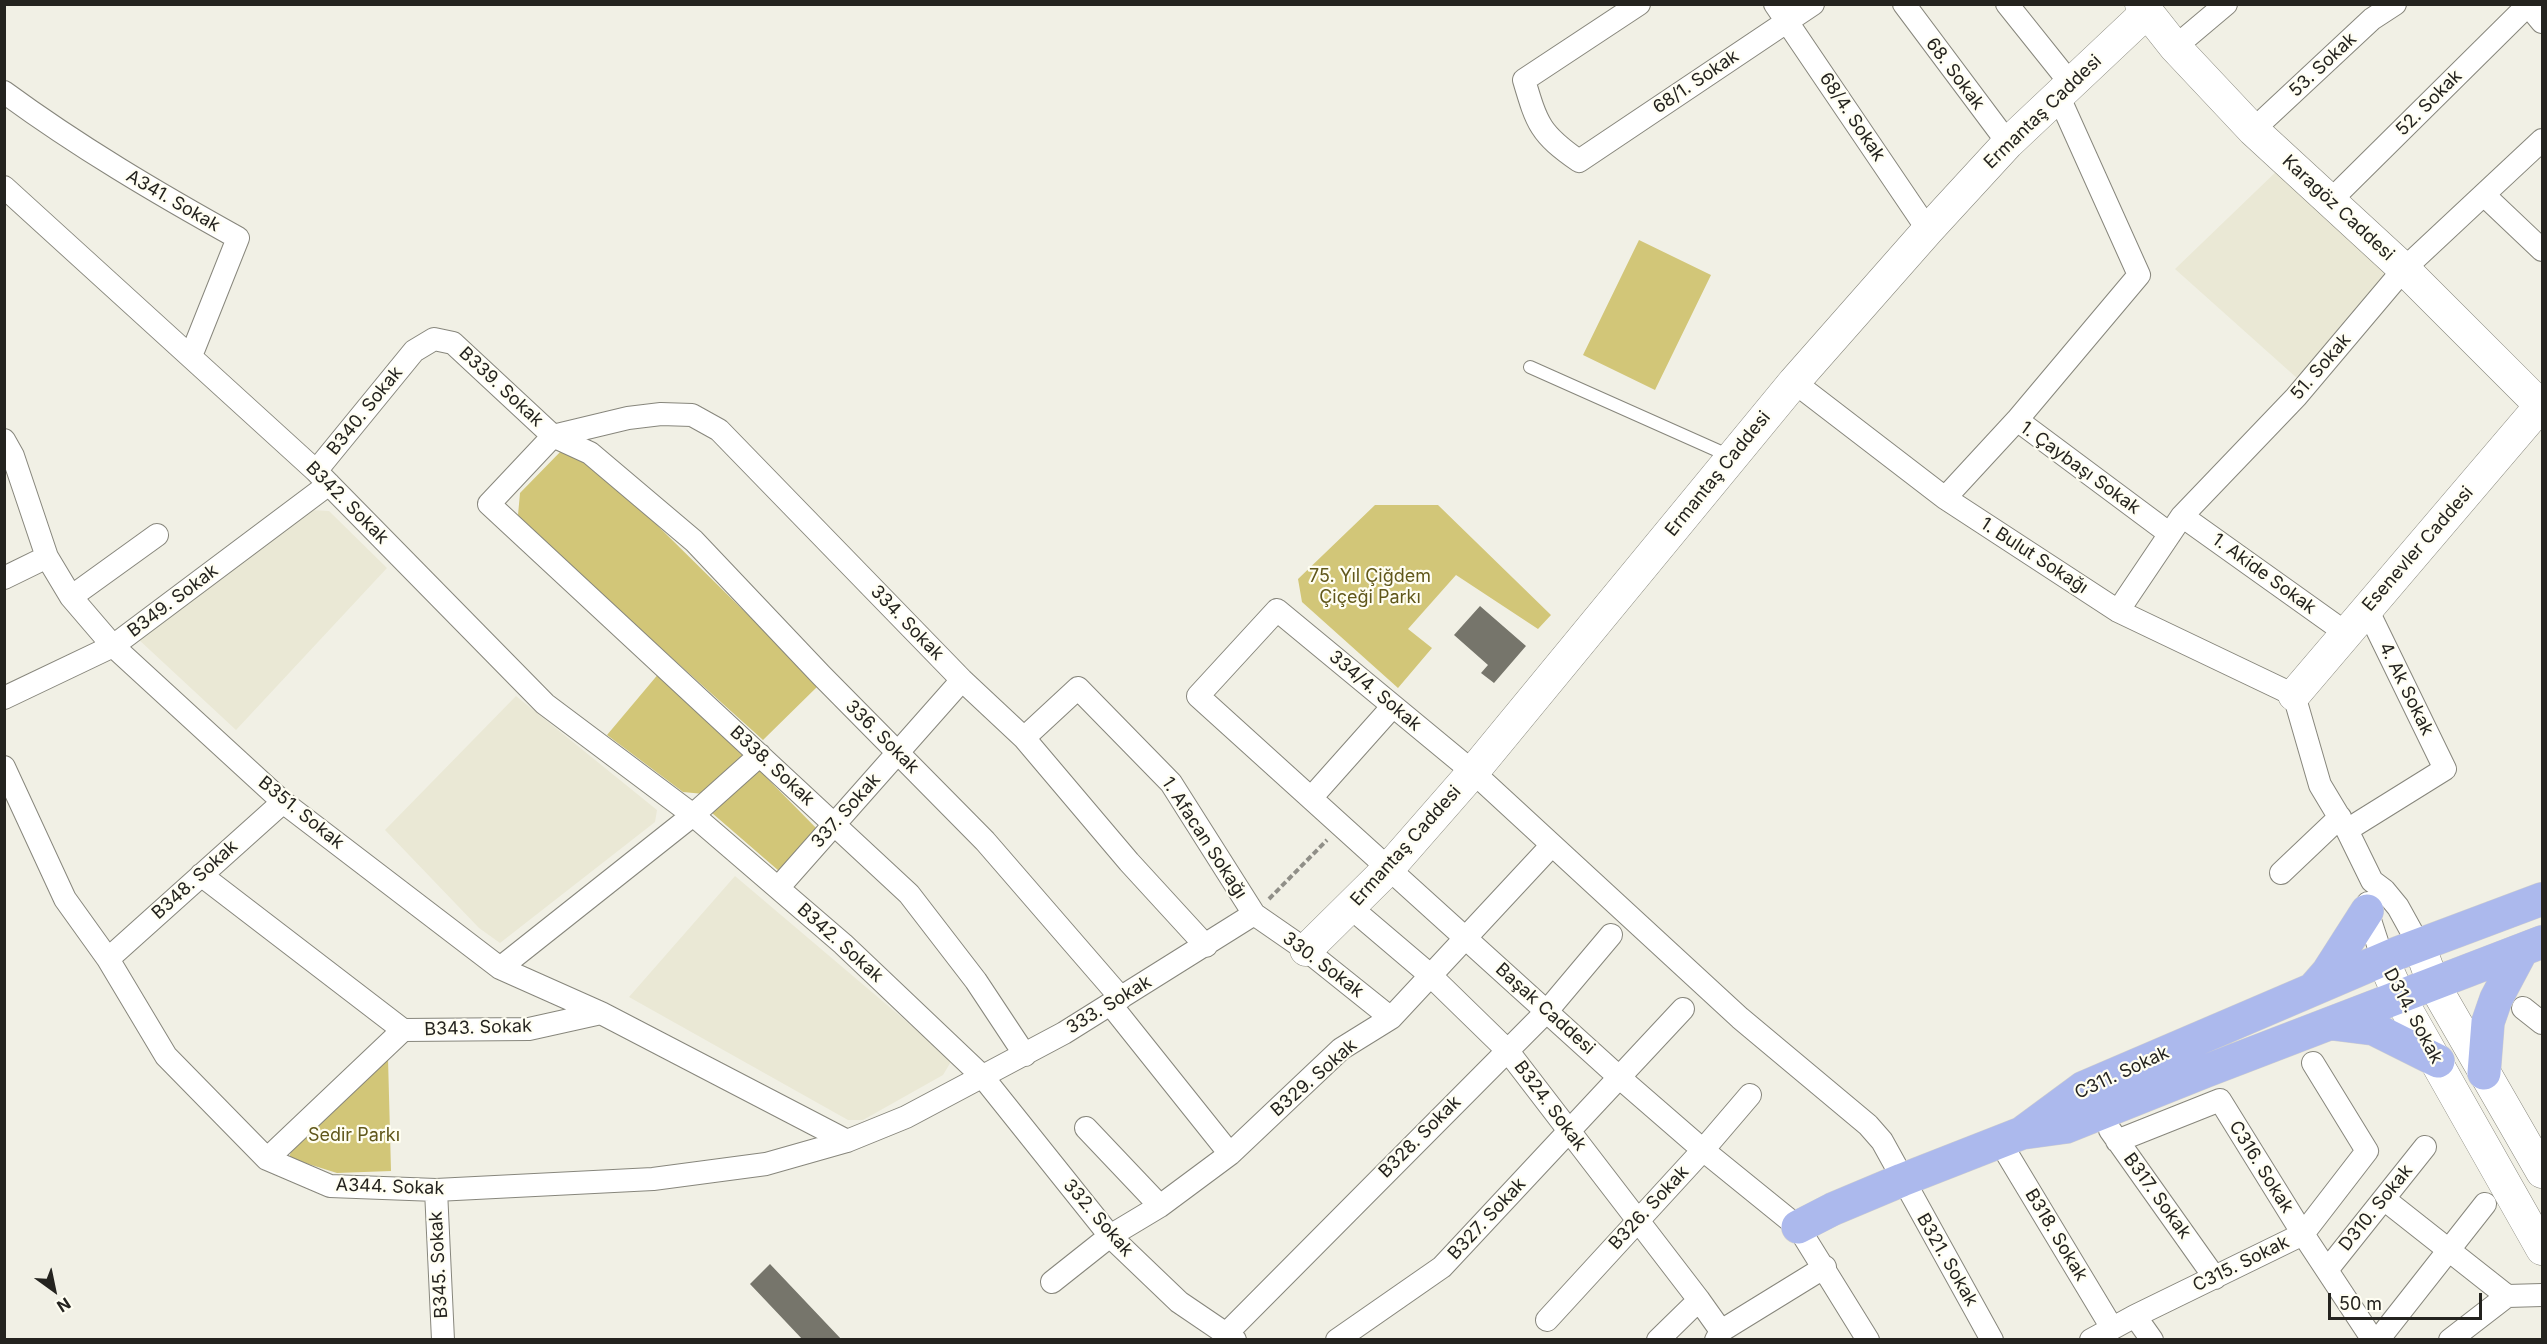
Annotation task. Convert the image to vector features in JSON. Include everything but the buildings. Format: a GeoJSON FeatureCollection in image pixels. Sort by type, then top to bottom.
{"type":"FeatureCollection","features":[{"type":"Feature","properties":{"kind":"main road","name":"Ermantaş Caddesi"},"geometry":{"type":"LineString","coordinates":[[1306,950],[1389,868],[1473,772],[1794,382],[1928,230],[2008,142],[2065,89],[2144,8]]}},
{"type":"Feature","properties":{"kind":"main road","name":"Karagöz Caddesi"},"geometry":{"type":"LineString","coordinates":[[2144,8],[2175,47],[2253,130],[2404,269],[2538,420]]}},
{"type":"Feature","properties":{"kind":"main road","name":"Esenevler Caddesi"},"geometry":{"type":"LineString","coordinates":[[2294,696],[2367,609],[2538,420]]}},
{"type":"Feature","properties":{"kind":"main road"},"geometry":{"type":"LineString","coordinates":[[2313,989],[2328,972],[2370,896]]}},
{"type":"Feature","properties":{"kind":"main road","name":"C311. Sokak"},"geometry":{"type":"LineString","coordinates":[[1798,1227],[1833,1209],[2011,1137],[2083,1088],[2419,945],[2542,899]]}},
{"type":"Feature","properties":{"kind":"main road"},"geometry":{"type":"LineString","coordinates":[[2419,945],[2433,983],[2542,1172]]}},
{"type":"Feature","properties":{"kind":"main road"},"geometry":{"type":"LineString","coordinates":[[2011,1137],[2066,1128],[2206,1071],[2521,950]]}},
{"type":"Feature","properties":{"kind":"main road"},"geometry":{"type":"LineString","coordinates":[[2484,1073],[2488,1022],[2496,999],[2521,950]]}},
{"type":"Feature","properties":{"kind":"main road","name":"D314. Sokak"},"geometry":{"type":"LineString","coordinates":[[2383,960],[2400,998],[2542,1249]]}},
{"type":"Feature","properties":{"kind":"main road"},"geometry":{"type":"LineString","coordinates":[[2332,1024],[2374,1029],[2440,1066]]}},
{"type":"Feature","properties":{"kind":"street","name":"68/1. Sokak"},"geometry":{"type":"LineString","coordinates":[[1639,4],[1524,80],[1535,118],[1554,144],[1579,160],[1781,13],[1813,4]]}},
{"type":"Feature","properties":{"kind":"street","name":"68. Sokak"},"geometry":{"type":"LineString","coordinates":[[1904,4],[2008,142]]}},
{"type":"Feature","properties":{"kind":"street"},"geometry":{"type":"LineString","coordinates":[[2007,4],[2065,89],[2139,275],[2017,420]]}},
{"type":"Feature","properties":{"kind":"street"},"geometry":{"type":"LineString","coordinates":[[2175,47],[2226,4]]}},
{"type":"Feature","properties":{"kind":"street","name":"53. Sokak"},"geometry":{"type":"LineString","coordinates":[[2253,130],[2365,12],[2395,4]]}},
{"type":"Feature","properties":{"kind":"street","name":"52. Sokak"},"geometry":{"type":"LineString","coordinates":[[2330,201],[2532,11]]}},
{"type":"Feature","properties":{"kind":"street","name":"68/4. Sokak"},"geometry":{"type":"LineString","coordinates":[[1781,13],[1928,230]]}},
{"type":"Feature","properties":{"kind":"street","name":"A341. Sokak"},"geometry":{"type":"LineString","coordinates":[[4,92],[66,137],[134,180],[238,238],[190,356]]}},
{"type":"Feature","properties":{"kind":"street","name":"51. Sokak"},"geometry":{"type":"LineString","coordinates":[[2118,611],[2176,525],[2296,397],[2404,269],[2542,140]]}},
{"type":"Feature","properties":{"kind":"street","name":"B342. Sokak"},"geometry":{"type":"LineString","coordinates":[[4,187],[323,478],[545,704],[693,815],[843,944],[982,1076]]}},
{"type":"Feature","properties":{"kind":"street"},"geometry":{"type":"LineString","coordinates":[[2484,195],[2542,250]]}},
{"type":"Feature","properties":{"kind":"street","name":"B339. Sokak"},"geometry":{"type":"LineString","coordinates":[[414,351],[434,339],[453,343],[553,436],[590,453],[630,487]]}},
{"type":"Feature","properties":{"kind":"street","name":"B340. Sokak"},"geometry":{"type":"LineString","coordinates":[[323,478],[414,351]]}},
{"type":"Feature","properties":{"kind":"street","name":"1. Bulut Sokağı"},"geometry":{"type":"LineString","coordinates":[[1794,382],[1945,498],[2118,611],[2294,696]]}},
{"type":"Feature","properties":{"kind":"street","name":"334. Sokak"},"geometry":{"type":"LineString","coordinates":[[553,436],[628,418],[661,414],[692,415],[718,430],[962,680],[1024,738],[1129,862],[1206,946]]}},
{"type":"Feature","properties":{"kind":"street","name":"1. Çaybaşı Sokak"},"geometry":{"type":"LineString","coordinates":[[1945,498],[2017,420],[2176,525]]}},
{"type":"Feature","properties":{"kind":"street","name":"B339. Sokak"},"geometry":{"type":"LineString","coordinates":[[489,504],[553,436]]}},
{"type":"Feature","properties":{"kind":"street","name":"B351. Sokak"},"geometry":{"type":"LineString","coordinates":[[4,440],[13,456],[47,557],[71,597],[113,645],[283,802],[500,968],[601,1013]]}},
{"type":"Feature","properties":{"kind":"street","name":"B349. Sokak"},"geometry":{"type":"LineString","coordinates":[[4,698],[113,645],[323,478]]}},
{"type":"Feature","properties":{"kind":"street","name":"336. Sokak"},"geometry":{"type":"LineString","coordinates":[[630,487],[694,541],[898,754],[985,841],[1116,1001],[1230,1154]]}},
{"type":"Feature","properties":{"kind":"street","name":"B338. Sokak"},"geometry":{"type":"LineString","coordinates":[[489,504],[909,894],[976,981],[1025,1055]]}},
{"type":"Feature","properties":{"kind":"street","name":"1. Akide Sokak"},"geometry":{"type":"LineString","coordinates":[[2176,525],[2346,633]]}},
{"type":"Feature","properties":{"kind":"street"},"geometry":{"type":"LineString","coordinates":[[71,597],[157,535]]}},
{"type":"Feature","properties":{"kind":"street"},"geometry":{"type":"LineString","coordinates":[[4,578],[47,557]]}},
{"type":"Feature","properties":{"kind":"street","name":"4. Ak Sokak"},"geometry":{"type":"LineString","coordinates":[[2344,823],[2445,768],[2367,609]]}},
{"type":"Feature","properties":{"kind":"street","name":"334/4. Sokak"},"geometry":{"type":"LineString","coordinates":[[1277,610],[1473,772],[1552,845]]}},
{"type":"Feature","properties":{"kind":"street","name":"Başak Caddesi"},"geometry":{"type":"LineString","coordinates":[[1277,610],[1198,696],[1620,1078],[1703,1150],[1798,1227],[1826,1267],[1868,1340]]}},
{"type":"Feature","properties":{"kind":"street","name":"337. Sokak"},"geometry":{"type":"LineString","coordinates":[[778,888],[962,680]]}},
{"type":"Feature","properties":{"kind":"street","name":"1. Afacan Sokağı"},"geometry":{"type":"LineString","coordinates":[[1024,738],[1078,688],[1171,783],[1254,914]]}},
{"type":"Feature","properties":{"kind":"street"},"geometry":{"type":"LineString","coordinates":[[2294,696],[2320,785],[2344,823],[2370,896],[2383,960]]}},
{"type":"Feature","properties":{"kind":"street"},"geometry":{"type":"LineString","coordinates":[[1311,798],[1393,706]]}},
{"type":"Feature","properties":{"kind":"street"},"geometry":{"type":"LineString","coordinates":[[500,968],[693,815],[760,755]]}},
{"type":"Feature","properties":{"kind":"street","name":"A344. Sokak"},"geometry":{"type":"LineString","coordinates":[[4,766],[65,899],[108,959],[166,1056],[267,1159],[330,1186],[436,1190],[653,1179],[766,1164],[847,1141]]}},
{"type":"Feature","properties":{"kind":"street","name":"B348. Sokak"},"geometry":{"type":"LineString","coordinates":[[108,959],[283,802]]}},
{"type":"Feature","properties":{"kind":"street"},"geometry":{"type":"LineString","coordinates":[[2281,873],[2344,823]]}},
{"type":"Feature","properties":{"kind":"street","name":"B329. Sokak"},"geometry":{"type":"LineString","coordinates":[[1052,1282],[1110,1236],[1160,1206],[1230,1154],[1341,1049],[1391,1018],[1552,845]]}},
{"type":"Feature","properties":{"kind":"street","name":"B321. Sokak"},"geometry":{"type":"LineString","coordinates":[[1552,845],[1740,1018],[1868,1125],[1882,1141],[1992,1340]]}},
{"type":"Feature","properties":{"kind":"street","name":"B343. Sokak"},"geometry":{"type":"LineString","coordinates":[[201,875],[403,1030],[529,1029],[601,1013]]}},
{"type":"Feature","properties":{"kind":"street"},"geometry":{"type":"LineString","coordinates":[[2370,896],[2384,890],[2398,907],[2419,945]]}},
{"type":"Feature","properties":{"kind":"street","name":"B324. Sokak"},"geometry":{"type":"LineString","coordinates":[[1350,907],[1430,975],[1507,1050],[1699,1300],[1719,1335],[1826,1267]]}},
{"type":"Feature","properties":{"kind":"street","name":"333. Sokak"},"geometry":{"type":"LineString","coordinates":[[847,1141],[906,1117],[1025,1055],[1206,946],[1254,914]]}},
{"type":"Feature","properties":{"kind":"street","name":"330. Sokak"},"geometry":{"type":"LineString","coordinates":[[1254,914],[1306,950],[1391,1018]]}},
{"type":"Feature","properties":{"kind":"street","name":"B328. Sokak"},"geometry":{"type":"LineString","coordinates":[[1230,1337],[1547,1011],[1611,935]]}},
{"type":"Feature","properties":{"kind":"street","name":"B327. Sokak"},"geometry":{"type":"LineString","coordinates":[[1337,1340],[1442,1268],[1683,1008]]}},
{"type":"Feature","properties":{"kind":"street"},"geometry":{"type":"LineString","coordinates":[[2523,1008],[2542,1023]]}},
{"type":"Feature","properties":{"kind":"street"},"geometry":{"type":"LineString","coordinates":[[601,1013],[847,1141]]}},
{"type":"Feature","properties":{"kind":"street"},"geometry":{"type":"LineString","coordinates":[[267,1159],[403,1030]]}},
{"type":"Feature","properties":{"kind":"street","name":"C315. Sokak"},"geometry":{"type":"LineString","coordinates":[[2099,1336],[2303,1234],[2367,1151],[2313,1063]]}},
{"type":"Feature","properties":{"kind":"street","name":"332. Sokak"},"geometry":{"type":"LineString","coordinates":[[982,1076],[1110,1236],[1179,1302],[1230,1337]]}},
{"type":"Feature","properties":{"kind":"street","name":"B326. Sokak"},"geometry":{"type":"LineString","coordinates":[[1547,1320],[1703,1150],[1750,1095]]}},
{"type":"Feature","properties":{"kind":"street","name":"C316. Sokak"},"geometry":{"type":"LineString","coordinates":[[2117,1141],[2220,1100],[2303,1234],[2373,1340]]}},
{"type":"Feature","properties":{"kind":"street","name":"B317. Sokak"},"geometry":{"type":"LineString","coordinates":[[2098,1115],[2215,1278]]}},
{"type":"Feature","properties":{"kind":"street"},"geometry":{"type":"LineString","coordinates":[[1086,1128],[1160,1206]]}},
{"type":"Feature","properties":{"kind":"street","name":"B318. Sokak"},"geometry":{"type":"LineString","coordinates":[[2011,1137],[2099,1336]]}},
{"type":"Feature","properties":{"kind":"street","name":"D310. Sokak"},"geometry":{"type":"LineString","coordinates":[[2327,1270],[2425,1147]]}},
{"type":"Feature","properties":{"kind":"street","name":"B345. Sokak"},"geometry":{"type":"LineString","coordinates":[[436,1190],[443,1340]]}},
{"type":"Feature","properties":{"kind":"street"},"geometry":{"type":"LineString","coordinates":[[2384,1199],[2507,1296]]}},
{"type":"Feature","properties":{"kind":"street"},"geometry":{"type":"LineString","coordinates":[[2378,1340],[2485,1204]]}},
{"type":"Feature","properties":{"kind":"street"},"geometry":{"type":"LineString","coordinates":[[2450,1340],[2507,1296],[2542,1295]]}},
{"type":"Feature","properties":{"kind":"street"},"geometry":{"type":"LineString","coordinates":[[1658,1340],[1699,1300]]}},
{"type":"Feature","properties":{"kind":"street"},"geometry":{"type":"LineString","coordinates":[[2135,1316],[2152,1340]]}},
{"type":"Feature","properties":{"kind":"lane"},"geometry":{"type":"LineString","coordinates":[[1530,368],[1732,457]]}},
{"type":"Feature","properties":{"kind":"path"},"geometry":{"type":"LineString","coordinates":[[1254,914],[1342,825]]}},
{"type":"Feature","properties":{"kind":"shaded area"},"geometry":{"type":"Polygon","coordinates":[[[2282,166],[2390,271],[2298,379],[2175,269],[2282,166]]]}},
{"type":"Feature","properties":{"kind":"shaded area"},"geometry":{"type":"Polygon","coordinates":[[[311,510],[329,511],[387,568],[236,730],[137,638],[311,510]]]}},
{"type":"Feature","properties":{"kind":"shaded area"},"geometry":{"type":"Polygon","coordinates":[[[516,696],[657,810],[655,822],[500,943],[479,928],[385,830],[516,696]]]}},
{"type":"Feature","properties":{"kind":"shaded area"},"geometry":{"type":"Polygon","coordinates":[[[735,876],[952,1060],[943,1075],[863,1120],[848,1120],[629,997],[735,876]]]}},
{"type":"Feature","properties":{"kind":"green space"},"geometry":{"type":"Polygon","coordinates":[[[1639,240],[1711,275],[1655,390],[1583,355],[1639,240]]]}},
{"type":"Feature","properties":{"kind":"green space"},"geometry":{"type":"Polygon","coordinates":[[[563,449],[584,453],[819,685],[763,740],[531,531],[518,515],[520,493],[563,449]]]}},
{"type":"Feature","properties":{"kind":"green space","name":"75. Yıl Çiğdem Çiçeği Parkı"},"geometry":{"type":"Polygon","coordinates":[[[1375,505],[1438,505],[1551,615],[1538,629],[1456,575],[1408,629],[1432,648],[1398,688],[1302,602],[1298,579],[1375,505]]]}},
{"type":"Feature","properties":{"kind":"green space"},"geometry":{"type":"Polygon","coordinates":[[[660,672],[743,756],[704,794],[683,792],[607,735],[660,672]]]}},
{"type":"Feature","properties":{"kind":"green space"},"geometry":{"type":"Polygon","coordinates":[[[759,770],[818,830],[779,871],[712,813],[759,770]]]}},
{"type":"Feature","properties":{"kind":"green space","name":"Sedir Parkı"},"geometry":{"type":"Polygon","coordinates":[[[388,1058],[391,1171],[337,1173],[289,1158],[295,1138],[388,1058]]]}}]}
